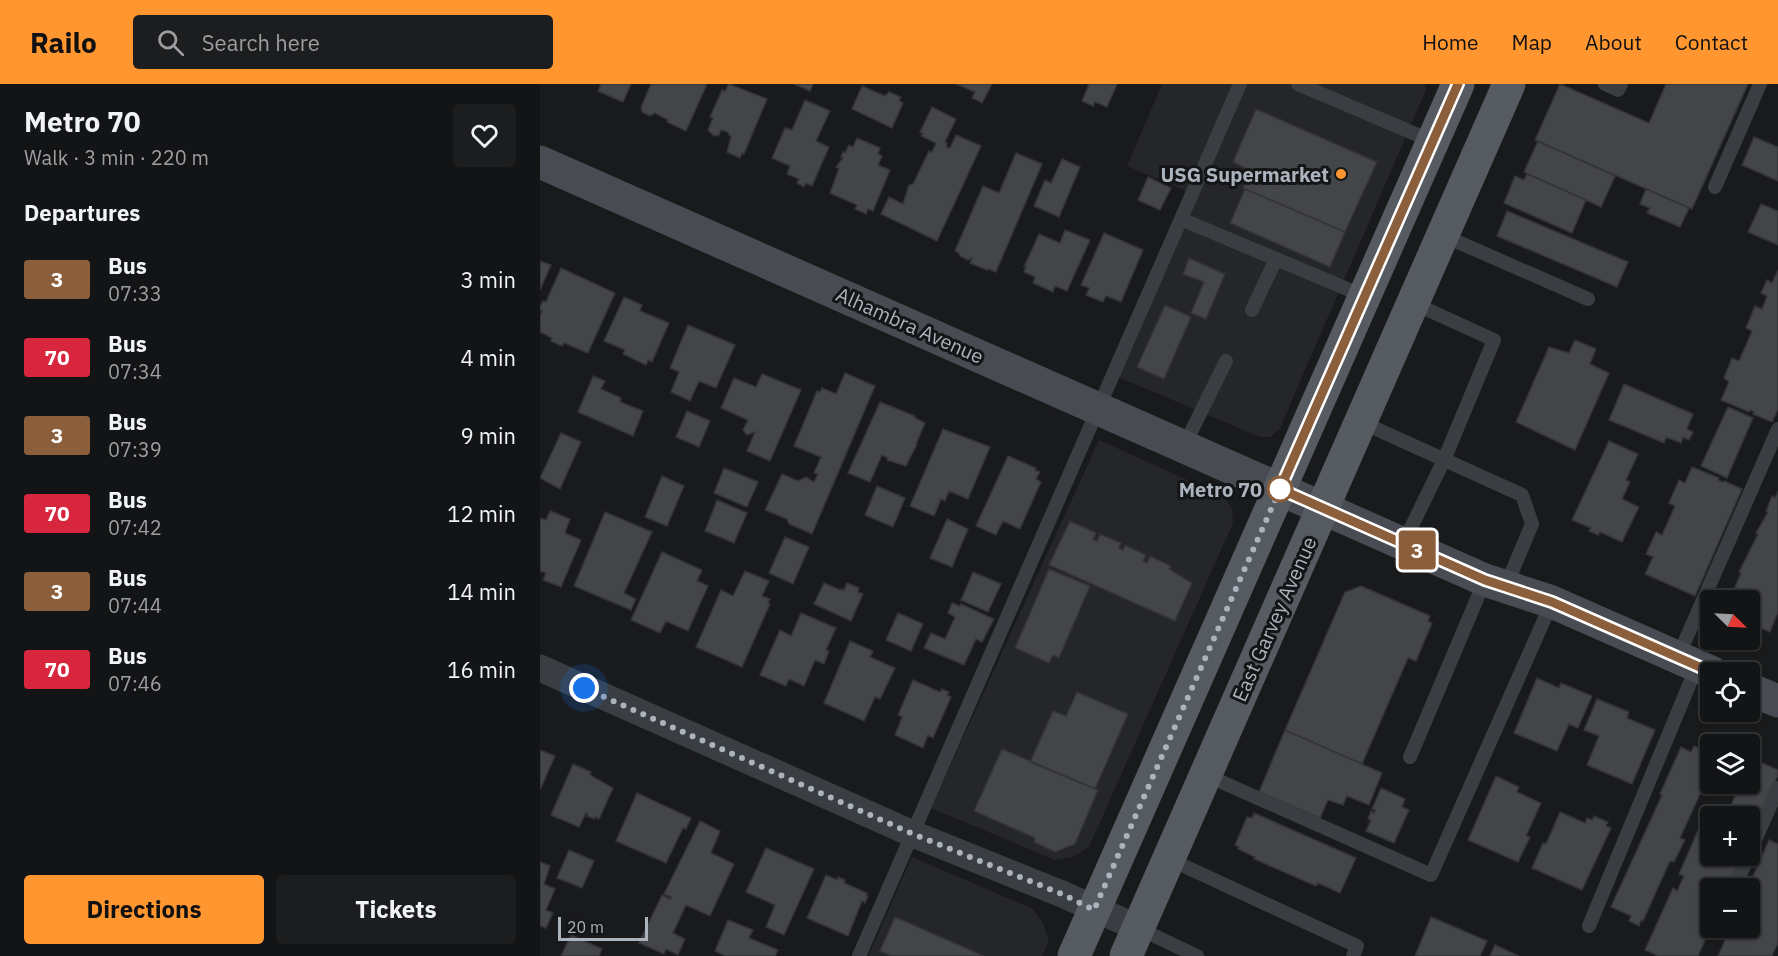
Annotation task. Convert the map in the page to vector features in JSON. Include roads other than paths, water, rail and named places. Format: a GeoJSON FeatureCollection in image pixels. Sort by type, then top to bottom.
{"type":"FeatureCollection","features":[{"type":"Feature","properties":{"kind":"main road"},"geometry":{"type":"LineString","coordinates":[[1074,956],[1458,84]]}},
{"type":"Feature","properties":{"kind":"main road","name":"East Garvey Avenue"},"geometry":{"type":"LineString","coordinates":[[1132,942],[1508,84]]}},
{"type":"Feature","properties":{"kind":"street","name":"Alhambra Avenue"},"geometry":{"type":"LineString","coordinates":[[540,162],[1404,544],[1496,583],[1552,602],[1695,665]]}},
{"type":"Feature","properties":{"kind":"street"},"geometry":{"type":"LineString","coordinates":[[540,668],[913,834],[1062,894],[1094,910],[1132,942]]}},
{"type":"Feature","properties":{"kind":"street"},"geometry":{"type":"LineString","coordinates":[[1760,694],[1778,701]]}},
{"type":"Feature","properties":{"kind":"lane"},"geometry":{"type":"LineString","coordinates":[[859,956],[1240,84]]}},
{"type":"Feature","properties":{"kind":"lane"},"geometry":{"type":"LineString","coordinates":[[1298,84],[1432,141]]}},
{"type":"Feature","properties":{"kind":"lane"},"geometry":{"type":"LineString","coordinates":[[1605,84],[1618,90],[1621,84]]}},
{"type":"Feature","properties":{"kind":"lane"},"geometry":{"type":"LineString","coordinates":[[1715,187],[1760,84]]}},
{"type":"Feature","properties":{"kind":"lane"},"geometry":{"type":"LineString","coordinates":[[1181,219],[1364,296]]}},
{"type":"Feature","properties":{"kind":"lane"},"geometry":{"type":"LineString","coordinates":[[1442,236],[1588,299]]}},
{"type":"Feature","properties":{"kind":"lane"},"geometry":{"type":"LineString","coordinates":[[1252,310],[1276,259]]}},
{"type":"Feature","properties":{"kind":"lane"},"geometry":{"type":"LineString","coordinates":[[1404,544],[1444,460],[1494,340],[1413,303]]}},
{"type":"Feature","properties":{"kind":"lane"},"geometry":{"type":"LineString","coordinates":[[1184,446],[1226,361]]}},
{"type":"Feature","properties":{"kind":"lane"},"geometry":{"type":"LineString","coordinates":[[1360,422],[1522,495],[1532,524],[1496,583],[1410,757]]}},
{"type":"Feature","properties":{"kind":"lane"},"geometry":{"type":"LineString","coordinates":[[1589,926],[1695,665],[1778,429]]}},
{"type":"Feature","properties":{"kind":"lane"},"geometry":{"type":"LineString","coordinates":[[1206,775],[1431,875],[1552,602]]}},
{"type":"Feature","properties":{"kind":"lane"},"geometry":{"type":"LineString","coordinates":[[1760,830],[1778,788]]}},
{"type":"Feature","properties":{"kind":"lane"},"geometry":{"type":"LineString","coordinates":[[1169,858],[1357,946],[1353,956]]}},
{"type":"Feature","properties":{"kind":"lane"},"geometry":{"type":"LineString","coordinates":[[1132,942],[1197,956]]}},
{"type":"Feature","properties":{"kind":"place","name":"USG Supermarket"},"geometry":{"type":"Point","coordinates":[1341,174]}},
{"type":"Feature","properties":{"kind":"place","name":"Metro 70"},"geometry":{"type":"Point","coordinates":[1280,489]}}]}
